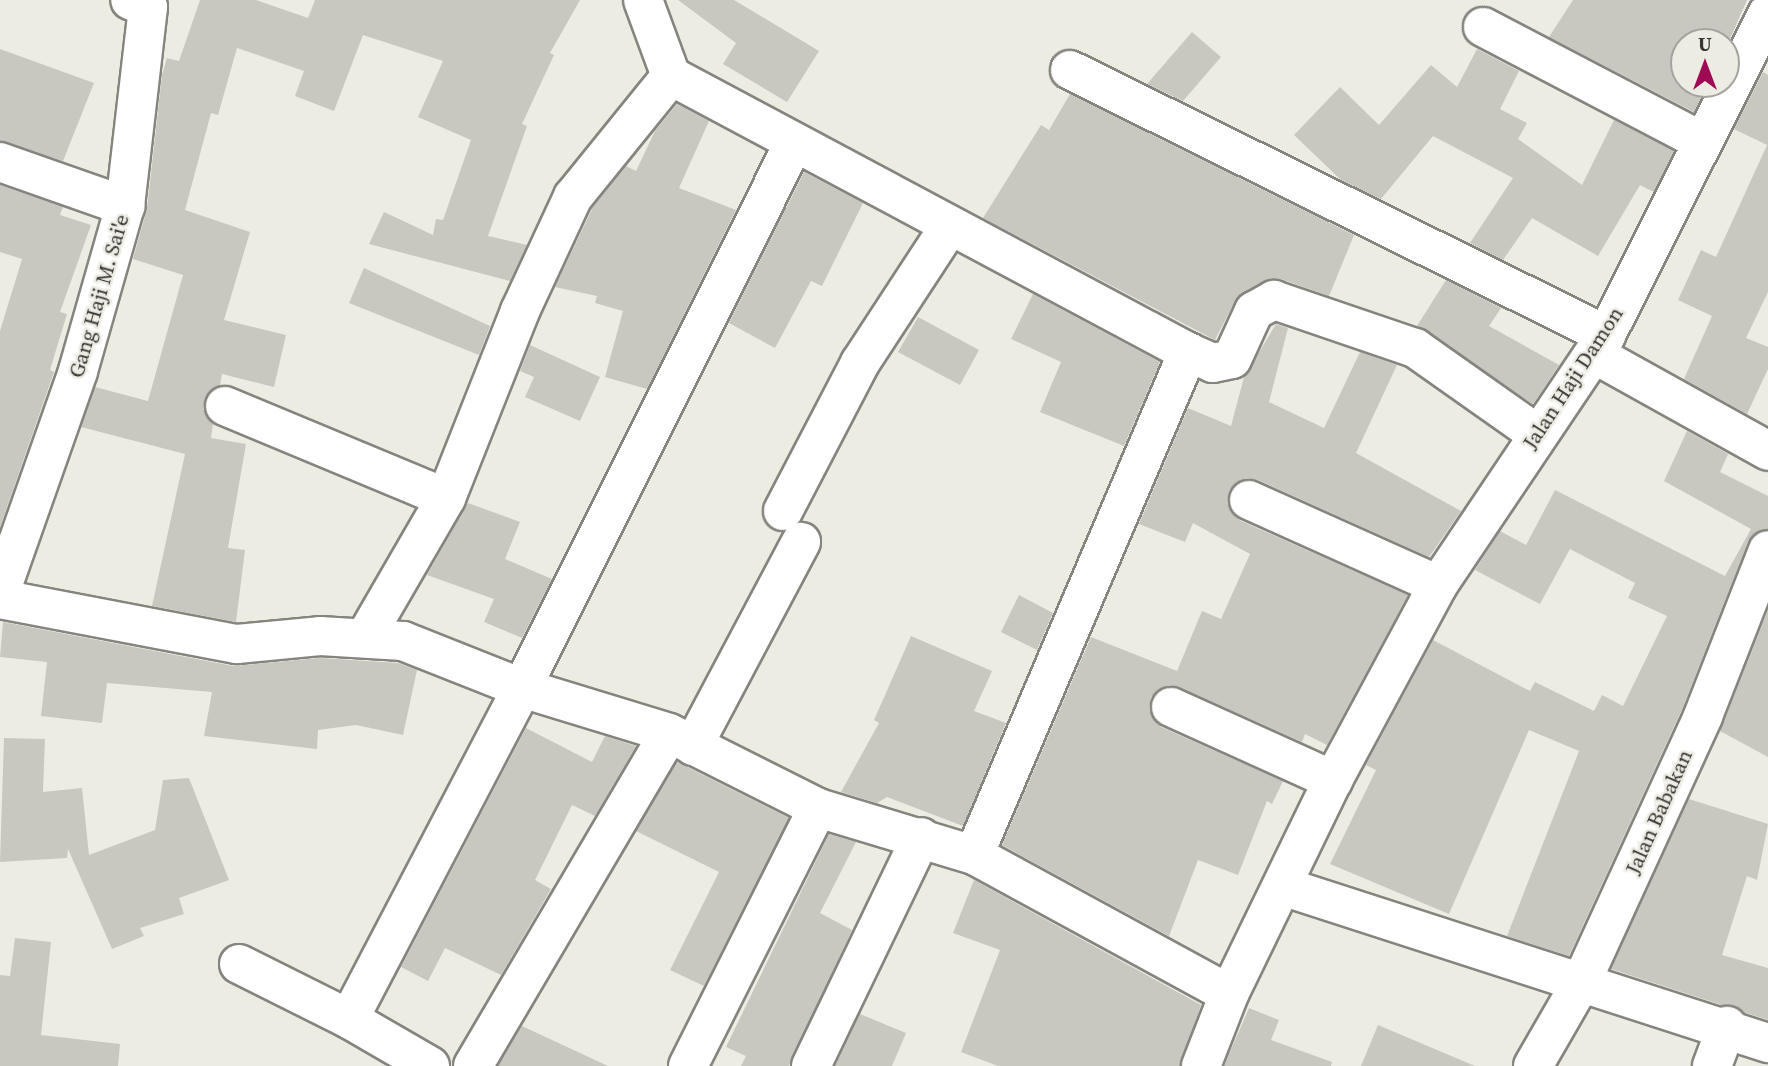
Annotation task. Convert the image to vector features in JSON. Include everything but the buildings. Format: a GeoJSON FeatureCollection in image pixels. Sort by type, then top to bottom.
{"type":"FeatureCollection","features":[{"type":"Feature","properties":{"kind":"street"},"geometry":{"type":"LineString","coordinates":[[643,0],[671,76],[793,145],[1188,352],[1213,363],[1232,359],[1254,311],[1274,300],[1415,348],[1537,434]]}},
{"type":"Feature","properties":{"kind":"street","name":"Gang Haji M. Sai'e"},"geometry":{"type":"LineString","coordinates":[[0,596],[78,371],[125,206],[143,2]]}},
{"type":"Feature","properties":{"kind":"street","name":"Jalan Haji Damon"},"geometry":{"type":"LineString","coordinates":[[1333,780],[1438,585],[1600,344],[1768,13]]}},
{"type":"Feature","properties":{"kind":"street"},"geometry":{"type":"LineString","coordinates":[[1483,27],[1703,142]]}},
{"type":"Feature","properties":{"kind":"street"},"geometry":{"type":"LineString","coordinates":[[1070,70],[1600,344],[1768,451]]}},
{"type":"Feature","properties":{"kind":"street"},"geometry":{"type":"LineString","coordinates":[[366,636],[446,498],[520,311],[573,197],[671,76]]}},
{"type":"Feature","properties":{"kind":"street"},"geometry":{"type":"LineString","coordinates":[[349,1019],[522,688],[793,145]]}},
{"type":"Feature","properties":{"kind":"street"},"geometry":{"type":"LineString","coordinates":[[0,162],[125,206]]}},
{"type":"Feature","properties":{"kind":"street"},"geometry":{"type":"LineString","coordinates":[[473,1066],[681,740],[792,526],[860,363],[949,227]]}},
{"type":"Feature","properties":{"kind":"street"},"geometry":{"type":"LineString","coordinates":[[974,855],[1188,352]]}},
{"type":"Feature","properties":{"kind":"street"},"geometry":{"type":"LineString","coordinates":[[225,406],[446,498]]}},
{"type":"Feature","properties":{"kind":"street"},"geometry":{"type":"LineString","coordinates":[[1249,500],[1438,585]]}},
{"type":"Feature","properties":{"kind":"street","name":"Jalan Babakan"},"geometry":{"type":"LineString","coordinates":[[1533,1066],[1581,983],[1703,716],[1768,550]]}},
{"type":"Feature","properties":{"kind":"street"},"geometry":{"type":"LineString","coordinates":[[0,596],[237,644],[366,636],[403,640],[522,688],[681,740],[818,808],[974,855],[1229,994]]}},
{"type":"Feature","properties":{"kind":"street"},"geometry":{"type":"LineString","coordinates":[[1171,707],[1333,780],[1285,887],[1229,994],[1201,1066]]}},
{"type":"Feature","properties":{"kind":"street"},"geometry":{"type":"LineString","coordinates":[[688,1066],[818,808]]}},
{"type":"Feature","properties":{"kind":"street"},"geometry":{"type":"LineString","coordinates":[[811,1066],[921,837]]}},
{"type":"Feature","properties":{"kind":"street"},"geometry":{"type":"LineString","coordinates":[[1285,887],[1581,983],[1727,1026],[1768,1043]]}},
{"type":"Feature","properties":{"kind":"street"},"geometry":{"type":"LineString","coordinates":[[239,964],[349,1019],[430,1066]]}},
{"type":"Feature","properties":{"kind":"street"},"geometry":{"type":"LineString","coordinates":[[1712,1066],[1727,1026]]}}]}
